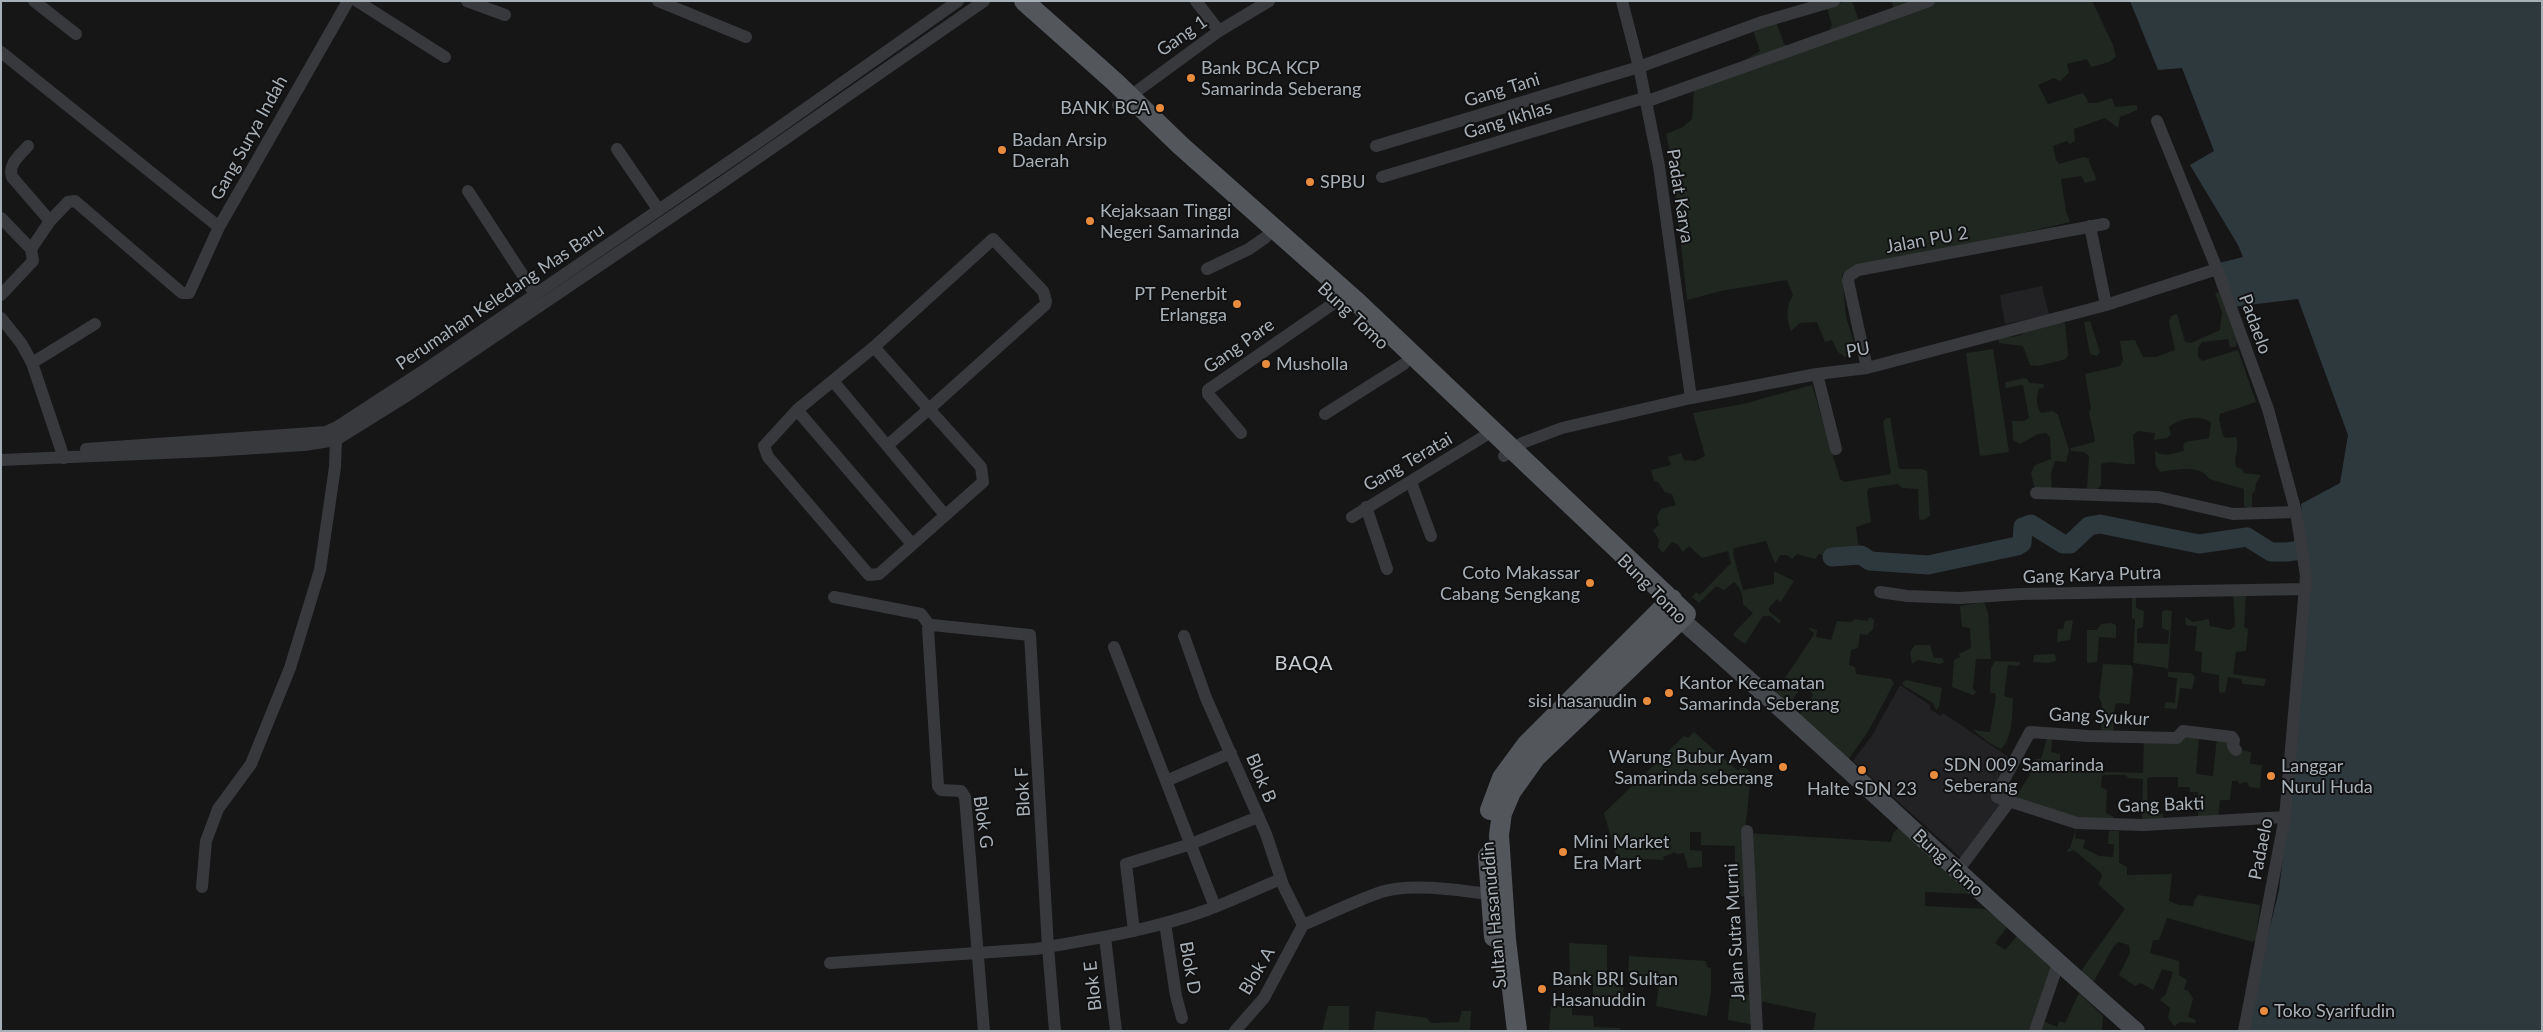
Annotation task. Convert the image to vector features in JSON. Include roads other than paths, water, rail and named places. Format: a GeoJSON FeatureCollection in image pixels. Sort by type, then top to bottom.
{"type":"FeatureCollection","features":[{"type":"Feature","properties":{"kind":"main road","name":"Bung Tomo"},"geometry":{"type":"LineString","coordinates":[[1016,2],[1081,66],[1124,101],[1311,270],[1676,609]]}},
{"type":"Feature","properties":{"kind":"main road","name":"Bung Tomo"},"geometry":{"type":"LineString","coordinates":[[1124,101],[1266,237],[1311,270],[1336,301],[1483,438],[1508,453]]}},
{"type":"Feature","properties":{"kind":"main road","name":"Sultan Hasanuddin"},"geometry":{"type":"LineString","coordinates":[[1505,1031],[1497,895],[1499,835],[1502,813],[1511,792],[1568,714],[1676,609]]}},
{"type":"Feature","properties":{"kind":"main road","name":"Sultan Hasanuddin"},"geometry":{"type":"LineString","coordinates":[[1497,895],[1506,940],[1517,1031]]}},
{"type":"Feature","properties":{"kind":"street"},"geometry":{"type":"LineString","coordinates":[[34,1],[76,34]]}},
{"type":"Feature","properties":{"kind":"street","name":"Gang Surya Indah"},"geometry":{"type":"LineString","coordinates":[[50,221],[68,202],[75,201],[182,293],[187,294],[219,226],[348,1]]}},
{"type":"Feature","properties":{"kind":"street"},"geometry":{"type":"LineString","coordinates":[[357,1],[445,58]]}},
{"type":"Feature","properties":{"kind":"street"},"geometry":{"type":"LineString","coordinates":[[468,1],[505,15]]}},
{"type":"Feature","properties":{"kind":"street"},"geometry":{"type":"LineString","coordinates":[[658,1],[746,37]]}},
{"type":"Feature","properties":{"kind":"street","name":"Perumahan Keledang Mas Baru"},"geometry":{"type":"LineString","coordinates":[[1,453],[63,455],[326,432],[334,434],[658,209],[673,206],[764,138],[958,1]]}},
{"type":"Feature","properties":{"kind":"street"},"geometry":{"type":"LineString","coordinates":[[202,887],[206,841],[218,808],[252,764],[293,659],[320,570],[335,467],[334,434],[404,397],[673,206],[720,184],[984,1]]}},
{"type":"Feature","properties":{"kind":"street"},"geometry":{"type":"LineString","coordinates":[[1196,1],[1219,31]]}},
{"type":"Feature","properties":{"kind":"street","name":"Gang 1"},"geometry":{"type":"LineString","coordinates":[[1124,101],[1219,31],[1269,1]]}},
{"type":"Feature","properties":{"kind":"street","name":"Padat Karya"},"geometry":{"type":"LineString","coordinates":[[1622,1],[1639,68],[1659,166],[1691,398]]}},
{"type":"Feature","properties":{"kind":"street","name":"Gang Tani"},"geometry":{"type":"LineString","coordinates":[[1376,146],[1639,68],[1762,22],[1834,1]]}},
{"type":"Feature","properties":{"kind":"street","name":"Gang Ikhlas"},"geometry":{"type":"LineString","coordinates":[[1382,177],[1645,100],[1929,1]]}},
{"type":"Feature","properties":{"kind":"street"},"geometry":{"type":"LineString","coordinates":[[1,52],[219,226]]}},
{"type":"Feature","properties":{"kind":"street","name":"Padaelo"},"geometry":{"type":"LineString","coordinates":[[2157,121],[2217,269],[2268,409],[2296,512],[2306,589],[2285,817],[2244,1031]]}},
{"type":"Feature","properties":{"kind":"street"},"geometry":{"type":"LineString","coordinates":[[28,146],[12,164],[10,171],[12,177],[50,221],[31,249]]}},
{"type":"Feature","properties":{"kind":"street"},"geometry":{"type":"LineString","coordinates":[[616,149],[658,209]]}},
{"type":"Feature","properties":{"kind":"street"},"geometry":{"type":"LineString","coordinates":[[468,191],[535,294]]}},
{"type":"Feature","properties":{"kind":"street"},"geometry":{"type":"LineString","coordinates":[[1,218],[31,249],[33,261],[1,295]]}},
{"type":"Feature","properties":{"kind":"street","name":"Jalan PU 2"},"geometry":{"type":"LineString","coordinates":[[1867,368],[1848,281],[1849,276],[1858,270],[2104,224]]}},
{"type":"Feature","properties":{"kind":"street"},"geometry":{"type":"LineString","coordinates":[[2090,226],[2106,305]]}},
{"type":"Feature","properties":{"kind":"street"},"geometry":{"type":"LineString","coordinates":[[1207,269],[1249,249],[1266,237]]}},
{"type":"Feature","properties":{"kind":"street"},"geometry":{"type":"LineString","coordinates":[[874,347],[929,409],[981,467],[984,476],[983,482],[879,574],[873,576],[864,572],[765,452],[764,446],[797,410],[874,347],[993,239],[1043,291],[1046,301],[1042,309],[929,409],[888,445]]}},
{"type":"Feature","properties":{"kind":"street","name":"PU"},"geometry":{"type":"LineString","coordinates":[[1508,453],[1522,443],[1562,428],[1691,398],[1817,374],[1867,368],[2106,305],[2217,269]]}},
{"type":"Feature","properties":{"kind":"street","name":"Gang Pare"},"geometry":{"type":"LineString","coordinates":[[1241,432],[1208,394],[1208,390],[1336,301]]}},
{"type":"Feature","properties":{"kind":"street"},"geometry":{"type":"LineString","coordinates":[[1,318],[21,344],[32,363],[63,455],[1,460]]}},
{"type":"Feature","properties":{"kind":"street"},"geometry":{"type":"LineString","coordinates":[[32,363],[94,324]]}},
{"type":"Feature","properties":{"kind":"street"},"geometry":{"type":"LineString","coordinates":[[1325,414],[1404,364]]}},
{"type":"Feature","properties":{"kind":"street"},"geometry":{"type":"LineString","coordinates":[[1817,374],[1836,450]]}},
{"type":"Feature","properties":{"kind":"street"},"geometry":{"type":"LineString","coordinates":[[833,381],[945,516]]}},
{"type":"Feature","properties":{"kind":"street"},"geometry":{"type":"LineString","coordinates":[[797,410],[912,544]]}},
{"type":"Feature","properties":{"kind":"street","name":"Gang Teratai"},"geometry":{"type":"LineString","coordinates":[[1352,517],[1483,438]]}},
{"type":"Feature","properties":{"kind":"street"},"geometry":{"type":"LineString","coordinates":[[1411,482],[1431,536]]}},
{"type":"Feature","properties":{"kind":"street"},"geometry":{"type":"LineString","coordinates":[[2036,493],[2158,497],[2233,514],[2296,512]]}},
{"type":"Feature","properties":{"kind":"street"},"geometry":{"type":"LineString","coordinates":[[1366,507],[1387,569]]}},
{"type":"Feature","properties":{"kind":"street","name":"Gang Karya Putra"},"geometry":{"type":"LineString","coordinates":[[1880,592],[1907,596],[1960,598],[2038,594],[2306,589]]}},
{"type":"Feature","properties":{"kind":"street"},"geometry":{"type":"LineString","coordinates":[[834,597],[921,614],[929,627]]}},
{"type":"Feature","properties":{"kind":"street","name":"Bung Tomo"},"geometry":{"type":"LineString","coordinates":[[1676,609],[1696,632],[1874,793],[1957,872],[2058,964],[2136,1031]]}},
{"type":"Feature","properties":{"kind":"street","name":"Blok F"},"geometry":{"type":"LineString","coordinates":[[929,627],[1030,635],[1048,947],[1055,1031]]}},
{"type":"Feature","properties":{"kind":"street","name":"Blok G"},"geometry":{"type":"LineString","coordinates":[[929,627],[938,786],[941,790],[962,791],[965,797],[979,953]]}},
{"type":"Feature","properties":{"kind":"street","name":"Blok B"},"geometry":{"type":"LineString","coordinates":[[1184,636],[1206,698],[1258,816],[1280,877],[1303,925]]}},
{"type":"Feature","properties":{"kind":"street"},"geometry":{"type":"LineString","coordinates":[[1114,647],[1215,908]]}},
{"type":"Feature","properties":{"kind":"street","name":"Gang Syukur"},"geometry":{"type":"LineString","coordinates":[[2010,802],[1998,797],[1997,793],[2030,732],[2088,736],[2177,738],[2183,731],[2232,737],[2234,740],[2233,746],[2236,750]]}},
{"type":"Feature","properties":{"kind":"street"},"geometry":{"type":"LineString","coordinates":[[1166,781],[1231,753]]}},
{"type":"Feature","properties":{"kind":"street"},"geometry":{"type":"LineString","coordinates":[[1957,872],[2010,802]]}},
{"type":"Feature","properties":{"kind":"street","name":"Gang Bakti"},"geometry":{"type":"LineString","coordinates":[[2010,802],[2077,823],[2144,825],[2285,817]]}},
{"type":"Feature","properties":{"kind":"street"},"geometry":{"type":"LineString","coordinates":[[1134,931],[1126,864],[1191,844],[1258,816]]}},
{"type":"Feature","properties":{"kind":"street","name":"Jalan Sutra Murni"},"geometry":{"type":"LineString","coordinates":[[1747,831],[1757,1031]]}},
{"type":"Feature","properties":{"kind":"street"},"geometry":{"type":"LineString","coordinates":[[830,963],[1048,947],[1134,931],[1215,908],[1280,877]]}},
{"type":"Feature","properties":{"kind":"street"},"geometry":{"type":"LineString","coordinates":[[1303,925],[1382,892],[1397,889],[1497,895]]}},
{"type":"Feature","properties":{"kind":"street","name":"Blok D"},"geometry":{"type":"LineString","coordinates":[[1165,923],[1176,996],[1182,1018]]}},
{"type":"Feature","properties":{"kind":"street","name":"Blok A"},"geometry":{"type":"LineString","coordinates":[[1235,1031],[1264,998],[1303,925]]}},
{"type":"Feature","properties":{"kind":"street","name":"Blok E"},"geometry":{"type":"LineString","coordinates":[[1105,936],[1116,1031]]}},
{"type":"Feature","properties":{"kind":"street"},"geometry":{"type":"LineString","coordinates":[[979,953],[984,1031]]}},
{"type":"Feature","properties":{"kind":"street"},"geometry":{"type":"LineString","coordinates":[[2035,1031],[2058,964]]}},
{"type":"Feature","properties":{"kind":"waterway"},"geometry":{"type":"LineString","coordinates":[[1832,557],[1861,555],[1870,561],[1928,565],[2017,546],[2022,543],[2023,527],[2031,524],[2063,544],[2070,544],[2089,526],[2100,524],[2199,544],[2247,537],[2271,552],[2287,552],[2321,547]]}},
{"type":"Feature","properties":{"kind":"place","name":"Bank BCA KCP Samarinda Seberang"},"geometry":{"type":"Point","coordinates":[1191,78]}},
{"type":"Feature","properties":{"kind":"place","name":"BANK BCA"},"geometry":{"type":"Point","coordinates":[1160,108]}},
{"type":"Feature","properties":{"kind":"place","name":"Badan Arsip Daerah"},"geometry":{"type":"Point","coordinates":[1002,150]}},
{"type":"Feature","properties":{"kind":"place","name":"SPBU"},"geometry":{"type":"Point","coordinates":[1310,182]}},
{"type":"Feature","properties":{"kind":"place","name":"Kejaksaan Tinggi Negeri Samarinda"},"geometry":{"type":"Point","coordinates":[1090,221]}},
{"type":"Feature","properties":{"kind":"place","name":"PT Penerbit Erlangga"},"geometry":{"type":"Point","coordinates":[1237,304]}},
{"type":"Feature","properties":{"kind":"place","name":"Musholla"},"geometry":{"type":"Point","coordinates":[1266,364]}},
{"type":"Feature","properties":{"kind":"place","name":"Coto Makassar Cabang Sengkang"},"geometry":{"type":"Point","coordinates":[1590,583]}},
{"type":"Feature","properties":{"kind":"place","name":"Kantor Kecamatan Samarinda Seberang"},"geometry":{"type":"Point","coordinates":[1669,693]}},
{"type":"Feature","properties":{"kind":"place","name":"sisi hasanudin"},"geometry":{"type":"Point","coordinates":[1647,701]}},
{"type":"Feature","properties":{"kind":"place","name":"Warung Bubur Ayam Samarinda seberang"},"geometry":{"type":"Point","coordinates":[1783,767]}},
{"type":"Feature","properties":{"kind":"place","name":"Halte SDN 23"},"geometry":{"type":"Point","coordinates":[1862,770]}},
{"type":"Feature","properties":{"kind":"place","name":"SDN 009 Samarinda Seberang"},"geometry":{"type":"Point","coordinates":[1934,775]}},
{"type":"Feature","properties":{"kind":"place","name":"Langgar Nurul Huda"},"geometry":{"type":"Point","coordinates":[2271,776]}},
{"type":"Feature","properties":{"kind":"place","name":"Mini Market Era Mart"},"geometry":{"type":"Point","coordinates":[1563,852]}},
{"type":"Feature","properties":{"kind":"place","name":"Bank BRI Sultan Hasanuddin"},"geometry":{"type":"Point","coordinates":[1542,989]}},
{"type":"Feature","properties":{"kind":"place","name":"Toko Syarifudin"},"geometry":{"type":"Point","coordinates":[2264,1011]}},
{"type":"Feature","properties":{"kind":"district","name":"BAQA"},"geometry":{"type":"Point","coordinates":[1304,664]}}]}
